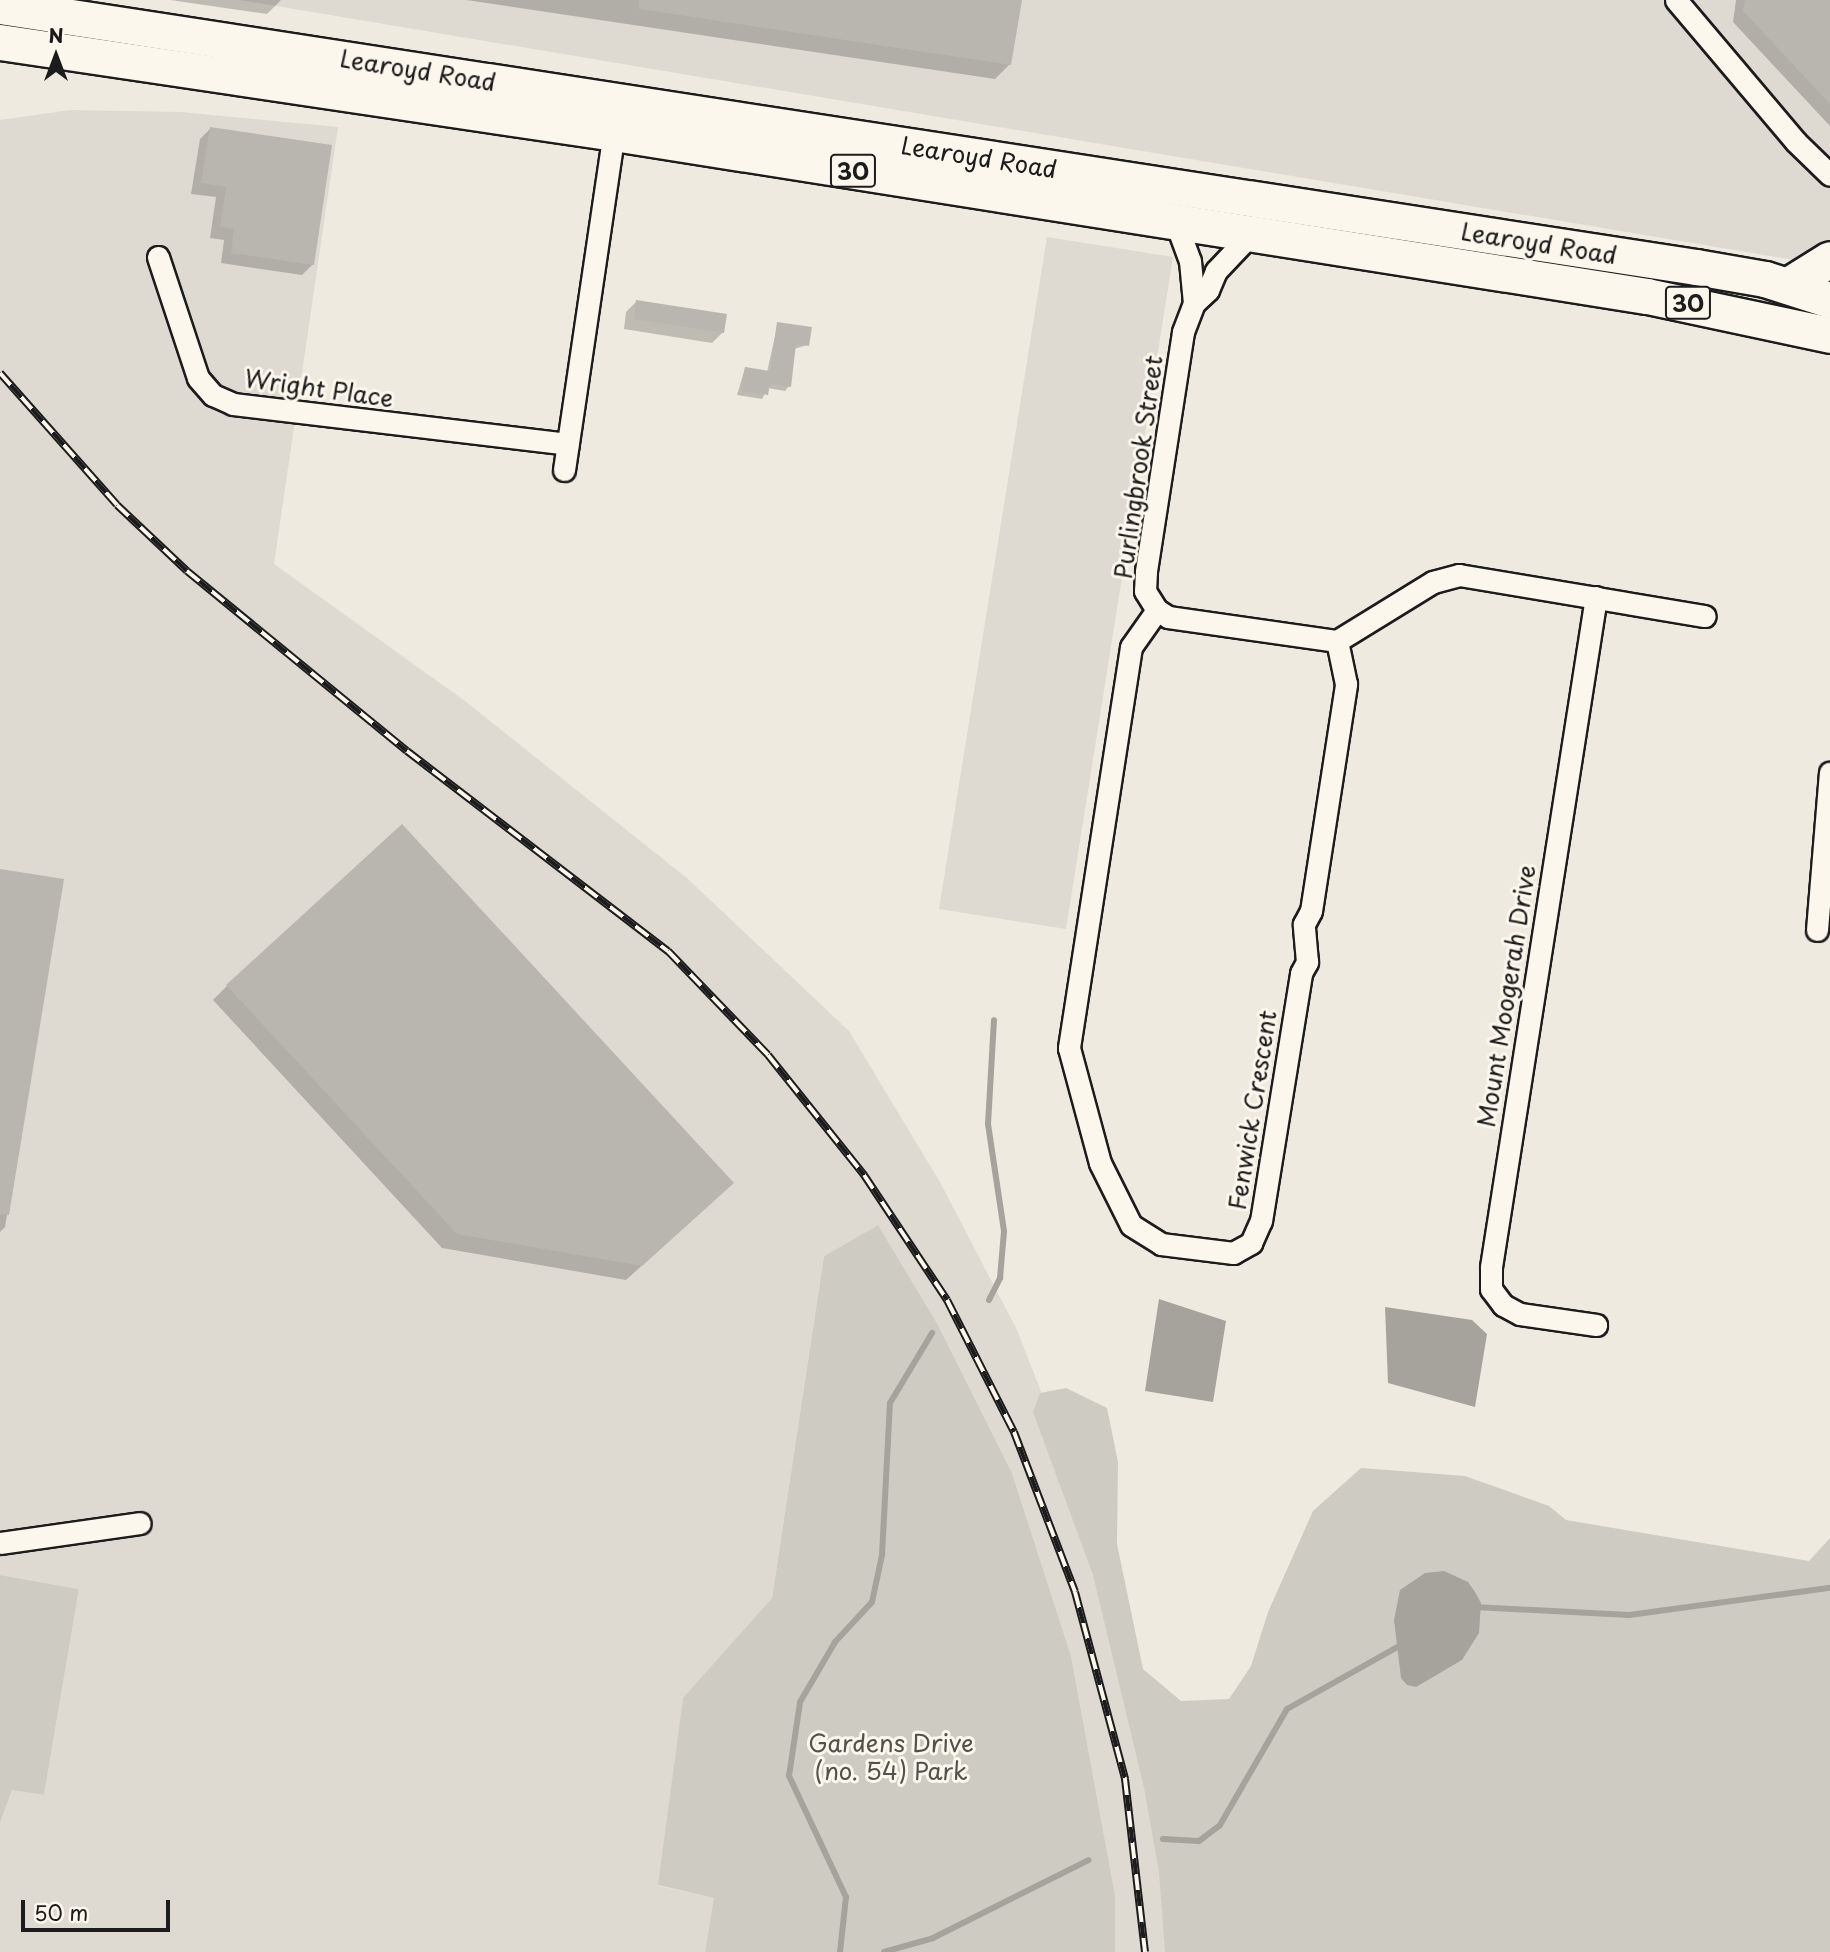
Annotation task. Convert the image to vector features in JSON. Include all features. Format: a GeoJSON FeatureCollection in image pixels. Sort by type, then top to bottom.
{"type":"FeatureCollection","features":[{"type":"Feature","properties":{"kind":"main road","name":"Learoyd Road"},"geometry":{"type":"LineString","coordinates":[[0,6],[1696,267],[1788,285],[1830,300]]}},
{"type":"Feature","properties":{"kind":"main road","name":"Learoyd Road"},"geometry":{"type":"LineString","coordinates":[[0,42],[614,133],[1647,296],[1830,335]]}},
{"type":"Feature","properties":{"kind":"main road"},"geometry":{"type":"LineString","coordinates":[[1788,285],[1830,259]]}},
{"type":"Feature","properties":{"kind":"street"},"geometry":{"type":"LineString","coordinates":[[1676,0],[1796,142],[1830,175]]}},
{"type":"Feature","properties":{"kind":"street"},"geometry":{"type":"LineString","coordinates":[[564,470],[614,133]]}},
{"type":"Feature","properties":{"kind":"street","name":"Purlingbrook Street"},"geometry":{"type":"LineString","coordinates":[[1176,223],[1190,261],[1194,303],[1183,332],[1145,591],[1157,610],[1168,617],[1337,641]]}},
{"type":"Feature","properties":{"kind":"street","name":"Purlingbrook Street"},"geometry":{"type":"LineString","coordinates":[[1194,303],[1208,290],[1221,264],[1250,235]]}},
{"type":"Feature","properties":{"kind":"street","name":"Wright Place"},"geometry":{"type":"LineString","coordinates":[[158,257],[198,378],[213,395],[233,404],[568,444]]}},
{"type":"Feature","properties":{"kind":"street"},"geometry":{"type":"LineString","coordinates":[[1337,641],[1449,576],[1705,615]]}},
{"type":"Feature","properties":{"kind":"street","name":"Mount Moogerah Drive"},"geometry":{"type":"LineString","coordinates":[[1595,597],[1491,1267],[1491,1289],[1503,1305],[1520,1314],[1596,1325]]}},
{"type":"Feature","properties":{"kind":"street","name":"Fenwick Crescent"},"geometry":{"type":"LineString","coordinates":[[1157,610],[1131,647],[1069,1048],[1096,1152],[1131,1225],[1150,1240],[1173,1246],[1233,1253],[1251,1243],[1261,1221],[1301,973],[1307,962],[1304,924],[1311,911],[1346,684],[1337,641]]}},
{"type":"Feature","properties":{"kind":"street"},"geometry":{"type":"LineString","coordinates":[[1817,930],[1830,773]]}},
{"type":"Feature","properties":{"kind":"street"},"geometry":{"type":"LineString","coordinates":[[0,1543],[140,1523]]}},
{"type":"Feature","properties":{"kind":"shaded area"},"geometry":{"type":"Polygon","coordinates":[[[240,0],[1830,0],[1830,266],[240,0]]]}},
{"type":"Feature","properties":{"kind":"shaded area"},"geometry":{"type":"Polygon","coordinates":[[[70,110],[181,112],[338,127],[274,564],[465,701],[688,879],[849,1031],[941,1184],[1017,1330],[1075,1479],[1183,1952],[1115,1952],[1115,1895],[1071,1656],[1012,1473],[938,1325],[878,1225],[824,1256],[772,1598],[683,1699],[659,1886],[715,1898],[705,1952],[0,1952],[0,1823],[12,1790],[44,1795],[79,1589],[0,1575],[0,120],[70,110]]]}},
{"type":"Feature","properties":{"kind":"shaded area"},"geometry":{"type":"Polygon","coordinates":[[[1047,237],[1173,257],[1066,929],[939,909],[1047,237]]]}},
{"type":"Feature","properties":{"kind":"shaded area"},"geometry":{"type":"Polygon","coordinates":[[[1159,1299],[1226,1321],[1213,1402],[1145,1391],[1159,1299]]]}},
{"type":"Feature","properties":{"kind":"shaded area"},"geometry":{"type":"Polygon","coordinates":[[[1385,1307],[1472,1320],[1487,1334],[1475,1407],[1388,1383],[1385,1307]]]}},
{"type":"Feature","properties":{"kind":"shaded area"},"geometry":{"type":"Polygon","coordinates":[[[1444,1571],[1468,1582],[1475,1592],[1481,1603],[1479,1633],[1462,1660],[1416,1687],[1407,1685],[1401,1678],[1394,1620],[1400,1590],[1425,1573],[1444,1571]]]}},
{"type":"Feature","properties":{"kind":"green space","name":"Gardens Drive (no. 54) Park"},"geometry":{"type":"Polygon","coordinates":[[[878,1225],[938,1325],[1012,1473],[1071,1656],[1115,1895],[1115,1952],[705,1952],[714,1898],[658,1885],[683,1698],[772,1598],[824,1256],[878,1225]]]}},
{"type":"Feature","properties":{"kind":"green space"},"geometry":{"type":"Polygon","coordinates":[[[1066,1388],[1107,1408],[1118,1462],[1117,1544],[1143,1669],[1181,1701],[1229,1699],[1251,1666],[1268,1612],[1313,1511],[1361,1468],[1465,1476],[1549,1506],[1566,1520],[1809,1561],[1830,1538],[1830,1952],[1165,1952],[1159,1872],[1144,1788],[1093,1575],[1033,1412],[1040,1393],[1066,1388]]]}},
{"type":"Feature","properties":{"kind":"green space"},"geometry":{"type":"Polygon","coordinates":[[[0,1575],[79,1589],[44,1795],[12,1790],[0,1823],[0,1575]]]}},
{"type":"Feature","properties":{"kind":"building"},"geometry":{"type":"Polygon","coordinates":[[[639,0],[1022,0],[1011,65],[639,9],[639,0]]]}},
{"type":"Feature","properties":{"kind":"building"},"geometry":{"type":"Polygon","coordinates":[[[1745,0],[1830,0],[1830,104],[1743,11],[1745,0]]]}},
{"type":"Feature","properties":{"kind":"building"},"geometry":{"type":"Polygon","coordinates":[[[210,127],[332,145],[314,265],[231,253],[234,229],[220,227],[226,187],[201,183],[210,127]]]}},
{"type":"Feature","properties":{"kind":"building"},"geometry":{"type":"Polygon","coordinates":[[[636,300],[727,314],[724,333],[634,319],[636,300]]]}},
{"type":"Feature","properties":{"kind":"building"},"geometry":{"type":"Polygon","coordinates":[[[777,322],[812,327],[809,346],[796,344],[791,387],[770,384],[768,395],[741,391],[745,367],[770,371],[777,322]]]}},
{"type":"Feature","properties":{"kind":"building"},"geometry":{"type":"Polygon","coordinates":[[[402,824],[734,1183],[642,1266],[457,1234],[226,985],[402,824]]]}},
{"type":"Feature","properties":{"kind":"building"},"geometry":{"type":"Polygon","coordinates":[[[0,869],[64,879],[9,1215],[0,1214],[0,869]]]}},
{"type":"Feature","properties":{"kind":"waterway"},"geometry":{"type":"LineString","coordinates":[[989,1300],[1000,1278],[1004,1231],[988,1124],[994,1020]]}},
{"type":"Feature","properties":{"kind":"waterway"},"geometry":{"type":"LineString","coordinates":[[840,1952],[846,1897],[789,1776],[800,1702],[835,1642],[872,1602],[882,1555],[890,1403],[932,1333]]}},
{"type":"Feature","properties":{"kind":"waterway"},"geometry":{"type":"LineString","coordinates":[[1474,1607],[1629,1615],[1830,1588]]}},
{"type":"Feature","properties":{"kind":"waterway"},"geometry":{"type":"LineString","coordinates":[[1163,1839],[1199,1841],[1220,1825],[1287,1709],[1403,1644]]}},
{"type":"Feature","properties":{"kind":"waterway"},"geometry":{"type":"LineString","coordinates":[[884,1952],[933,1938],[1089,1860]]}},
{"type":"Feature","properties":{"kind":"railway"},"geometry":{"type":"LineString","coordinates":[[0,373],[117,505],[187,571],[407,751],[668,951],[768,1055],[864,1175],[947,1300],[1014,1432],[1075,1592],[1125,1779],[1145,1952]]}}]}
